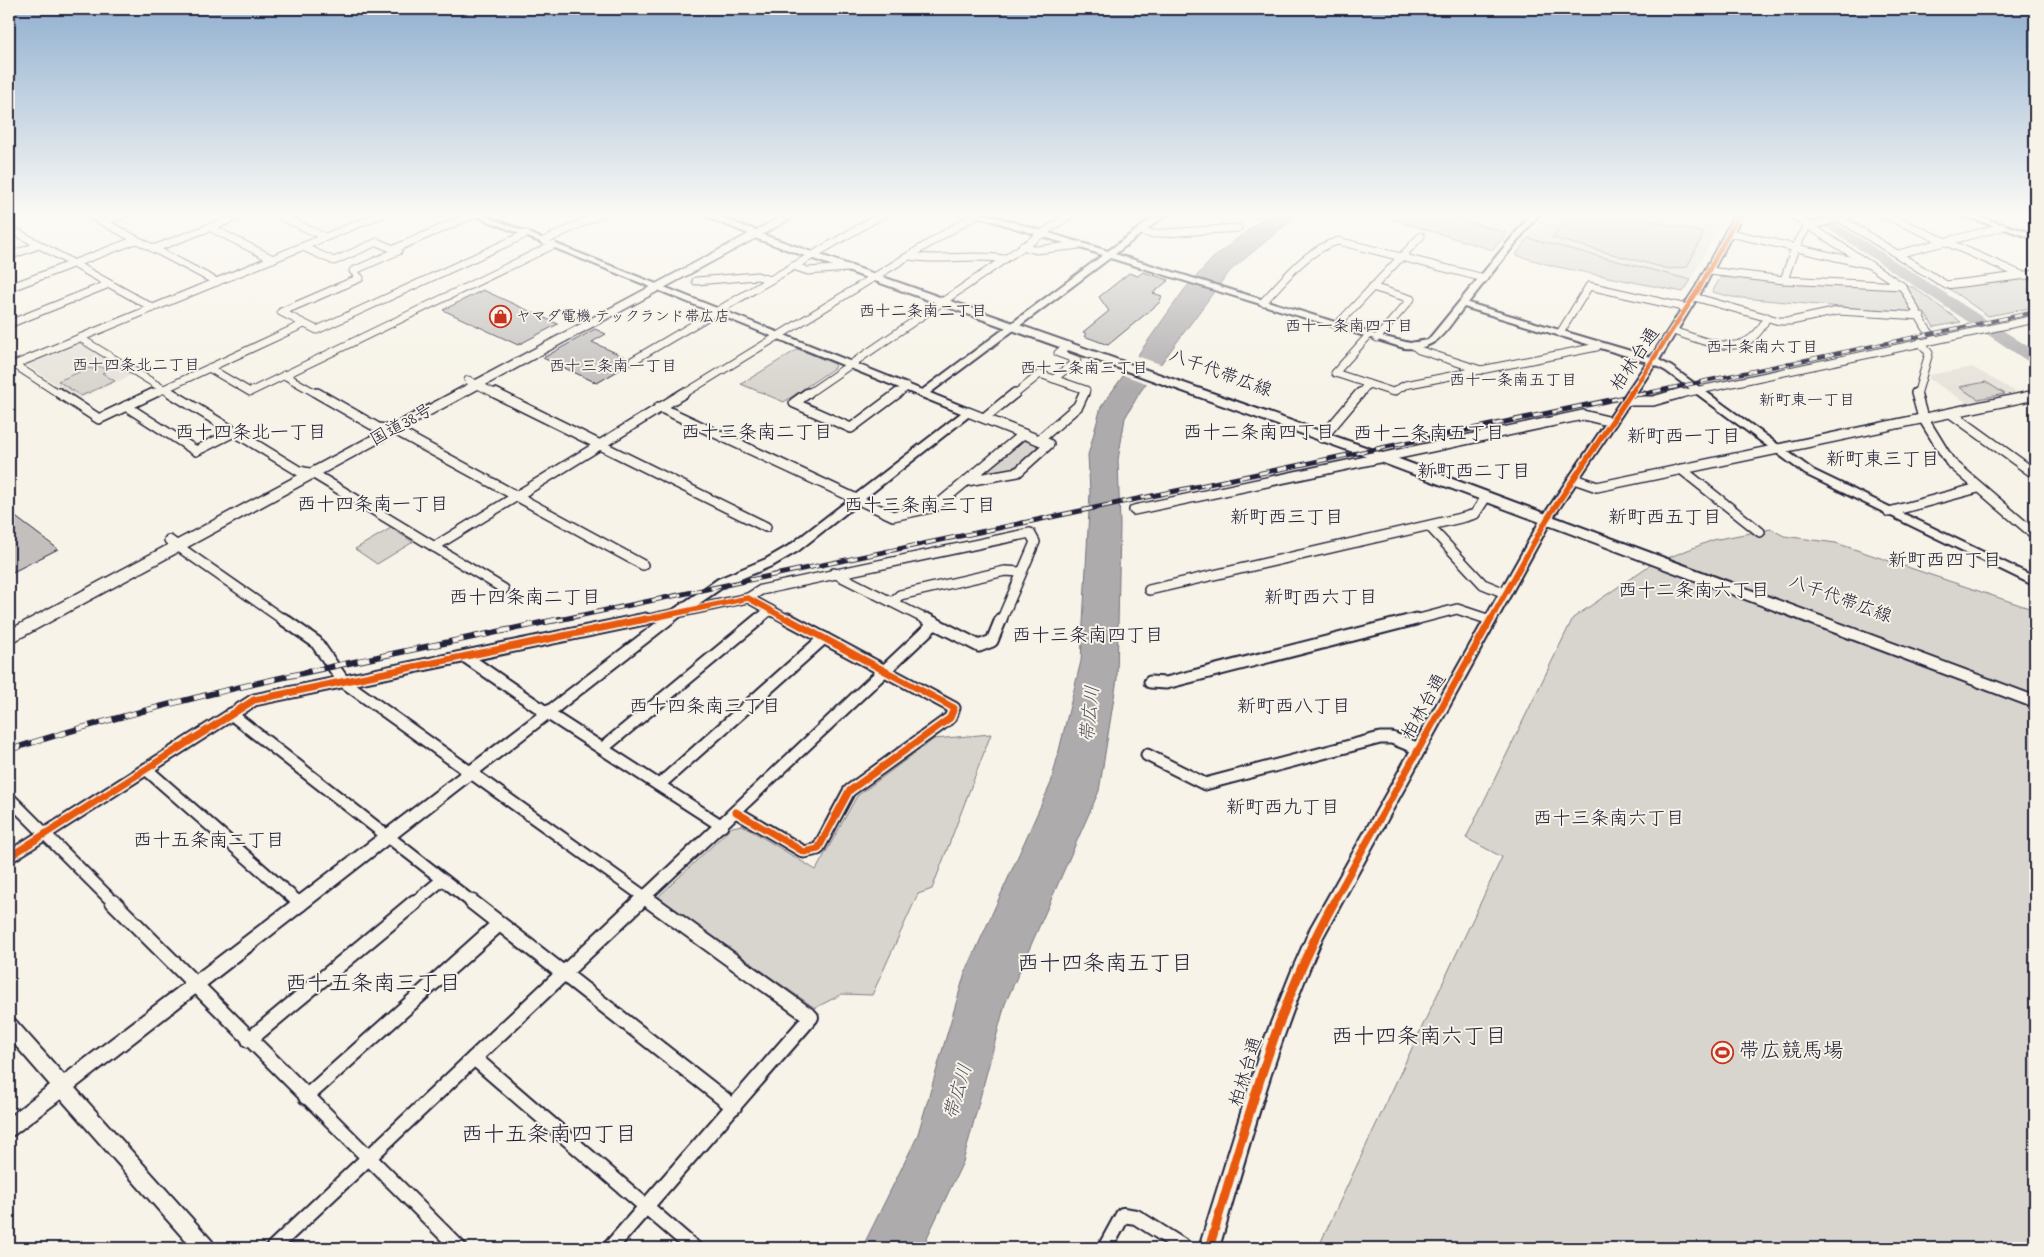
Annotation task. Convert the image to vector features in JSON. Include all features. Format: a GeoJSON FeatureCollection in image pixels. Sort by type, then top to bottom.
{"type":"FeatureCollection","features":[{"type":"Feature","properties":{"kind":"highway","name":"国道38号"},"geometry":{"type":"LineString","coordinates":[[306,472],[378,428],[473,382],[678,273]]}},
{"type":"Feature","properties":{"kind":"highway","name":"国道38号"},"geometry":{"type":"LineString","coordinates":[[9,626],[174,543],[306,472],[395,430],[473,382]]}},
{"type":"Feature","properties":{"kind":"highway","name":"国道38号"},"geometry":{"type":"LineString","coordinates":[[9,638],[174,543]]}},
{"type":"Feature","properties":{"kind":"main road","name":"八千代帯広線"},"geometry":{"type":"LineString","coordinates":[[867,273],[877,275]]}},
{"type":"Feature","properties":{"kind":"main road","name":"八千代帯広線"},"geometry":{"type":"LineString","coordinates":[[871,273],[1387,457],[2035,692]]}},
{"type":"Feature","properties":{"kind":"main road","name":"八千代帯広線"},"geometry":{"type":"LineString","coordinates":[[1016,325],[1067,346],[1123,363]]}},
{"type":"Feature","properties":{"kind":"main road","name":"八千代帯広線"},"geometry":{"type":"LineString","coordinates":[[1387,457],[1486,497],[1549,516],[2035,702]]}},
{"type":"Feature","properties":{"kind":"street"},"geometry":{"type":"LineString","coordinates":[[9,288],[51,273]]}},
{"type":"Feature","properties":{"kind":"street"},"geometry":{"type":"LineString","coordinates":[[89,273],[153,308]]}},
{"type":"Feature","properties":{"kind":"street"},"geometry":{"type":"LineString","coordinates":[[198,273],[216,282]]}},
{"type":"Feature","properties":{"kind":"street"},"geometry":{"type":"LineString","coordinates":[[12,366],[239,273]]}},
{"type":"Feature","properties":{"kind":"street"},"geometry":{"type":"LineString","coordinates":[[355,273],[360,278],[282,312],[317,330],[442,273]]}},
{"type":"Feature","properties":{"kind":"street"},"geometry":{"type":"LineString","coordinates":[[209,368],[250,392],[496,273]]}},
{"type":"Feature","properties":{"kind":"street"},"geometry":{"type":"LineString","coordinates":[[620,273],[1049,444],[1018,472],[966,481]]}},
{"type":"Feature","properties":{"kind":"street"},"geometry":{"type":"LineString","coordinates":[[632,361],[782,273]]}},
{"type":"Feature","properties":{"kind":"street"},"geometry":{"type":"LineString","coordinates":[[434,547],[659,407],[881,273]]}},
{"type":"Feature","properties":{"kind":"street"},"geometry":{"type":"LineString","coordinates":[[907,387],[850,428],[794,403],[985,273]]}},
{"type":"Feature","properties":{"kind":"street"},"geometry":{"type":"LineString","coordinates":[[924,394],[1085,273]]}},
{"type":"Feature","properties":{"kind":"street"},"geometry":{"type":"LineString","coordinates":[[1169,273],[1402,345],[1414,346],[1431,342],[1488,273]]}},
{"type":"Feature","properties":{"kind":"street"},"geometry":{"type":"LineString","coordinates":[[1263,302],[1292,273]]}},
{"type":"Feature","properties":{"kind":"street"},"geometry":{"type":"LineString","coordinates":[[1337,325],[1386,273]]}},
{"type":"Feature","properties":{"kind":"street"},"geometry":{"type":"LineString","coordinates":[[1464,273],[1484,278]]}},
{"type":"Feature","properties":{"kind":"street","name":"柏林台通"},"geometry":{"type":"LineString","coordinates":[[1209,1248],[1275,1031],[1298,971],[1317,932],[1549,516],[1654,361],[1708,273]]}},
{"type":"Feature","properties":{"kind":"street"},"geometry":{"type":"LineString","coordinates":[[1723,273],[1784,280],[1902,286]]}},
{"type":"Feature","properties":{"kind":"street"},"geometry":{"type":"LineString","coordinates":[[1784,280],[1787,273]]}},
{"type":"Feature","properties":{"kind":"street"},"geometry":{"type":"LineString","coordinates":[[1883,273],[1902,286],[1921,316],[1926,328],[1935,339]]}},
{"type":"Feature","properties":{"kind":"street"},"geometry":{"type":"LineString","coordinates":[[1928,273],[1946,284],[2035,274]]}},
{"type":"Feature","properties":{"kind":"street"},"geometry":{"type":"LineString","coordinates":[[2018,273],[2025,276]]}},
{"type":"Feature","properties":{"kind":"street"},"geometry":{"type":"LineString","coordinates":[[696,281],[757,276],[770,280]]}},
{"type":"Feature","properties":{"kind":"street"},"geometry":{"type":"LineString","coordinates":[[9,324],[109,284]]}},
{"type":"Feature","properties":{"kind":"street"},"geometry":{"type":"LineString","coordinates":[[1560,333],[1589,286],[1687,308]]}},
{"type":"Feature","properties":{"kind":"street"},"geometry":{"type":"LineString","coordinates":[[1372,287],[1411,299],[1335,373],[1393,392],[1405,385],[1597,347],[1598,344]]}},
{"type":"Feature","properties":{"kind":"street"},"geometry":{"type":"LineString","coordinates":[[1694,297],[1767,318],[1791,321],[1838,311],[1921,316]]}},
{"type":"Feature","properties":{"kind":"street"},"geometry":{"type":"LineString","coordinates":[[1462,304],[1654,361],[1697,389],[1809,472],[2035,582]]}},
{"type":"Feature","properties":{"kind":"street"},"geometry":{"type":"LineString","coordinates":[[1673,330],[1722,345],[1736,345],[1756,337],[1767,318]]}},
{"type":"Feature","properties":{"kind":"street"},"geometry":{"type":"LineString","coordinates":[[1626,401],[1653,401],[1697,389],[2035,319]]}},
{"type":"Feature","properties":{"kind":"street"},"geometry":{"type":"LineString","coordinates":[[12,366],[99,418],[304,324]]}},
{"type":"Feature","properties":{"kind":"street"},"geometry":{"type":"LineString","coordinates":[[80,338],[234,432],[504,588]]}},
{"type":"Feature","properties":{"kind":"street"},"geometry":{"type":"LineString","coordinates":[[1920,342],[1929,353],[1916,392],[1923,418],[1950,462],[1978,488],[2035,534]]}},
{"type":"Feature","properties":{"kind":"street"},"geometry":{"type":"LineString","coordinates":[[1054,379],[1077,360],[1058,353],[1067,346]]}},
{"type":"Feature","properties":{"kind":"street"},"geometry":{"type":"LineString","coordinates":[[1414,346],[1419,350],[1482,370]]}},
{"type":"Feature","properties":{"kind":"street"},"geometry":{"type":"LineString","coordinates":[[984,418],[1040,374],[1086,390],[1078,406],[1039,440]]}},
{"type":"Feature","properties":{"kind":"street"},"geometry":{"type":"LineString","coordinates":[[284,375],[378,428],[395,430],[644,565]]}},
{"type":"Feature","properties":{"kind":"street"},"geometry":{"type":"LineString","coordinates":[[473,382],[766,527]]}},
{"type":"Feature","properties":{"kind":"street"},"geometry":{"type":"LineString","coordinates":[[1324,435],[1368,384]]}},
{"type":"Feature","properties":{"kind":"street"},"geometry":{"type":"LineString","coordinates":[[1574,479],[1597,487],[1775,448],[2033,397]]}},
{"type":"Feature","properties":{"kind":"street"},"geometry":{"type":"LineString","coordinates":[[126,406],[196,450],[234,432]]}},
{"type":"Feature","properties":{"kind":"street"},"geometry":{"type":"LineString","coordinates":[[659,407],[858,498],[893,516],[935,507],[1023,434]]}},
{"type":"Feature","properties":{"kind":"street"},"geometry":{"type":"LineString","coordinates":[[9,1128],[678,613],[722,582],[770,562],[794,548],[968,412]]}},
{"type":"Feature","properties":{"kind":"street"},"geometry":{"type":"LineString","coordinates":[[1952,414],[2035,474]]}},
{"type":"Feature","properties":{"kind":"street"},"geometry":{"type":"LineString","coordinates":[[1134,510],[1583,415],[1612,422]]}},
{"type":"Feature","properties":{"kind":"street"},"geometry":{"type":"LineString","coordinates":[[1682,469],[1760,532]]}},
{"type":"Feature","properties":{"kind":"street"},"geometry":{"type":"LineString","coordinates":[[1889,512],[1978,488]]}},
{"type":"Feature","properties":{"kind":"street"},"geometry":{"type":"LineString","coordinates":[[1149,590],[1475,514],[1486,497]]}},
{"type":"Feature","properties":{"kind":"street"},"geometry":{"type":"LineString","coordinates":[[1429,526],[1483,584],[1505,593]]}},
{"type":"Feature","properties":{"kind":"street"},"geometry":{"type":"LineString","coordinates":[[9,857],[254,700],[467,658],[748,598],[760,590],[834,573],[1030,532],[1035,542],[992,641],[979,646],[834,573]]}},
{"type":"Feature","properties":{"kind":"street"},"geometry":{"type":"LineString","coordinates":[[174,543],[316,642],[344,682],[811,1017],[610,1248]]}},
{"type":"Feature","properties":{"kind":"street"},"geometry":{"type":"LineString","coordinates":[[892,602],[900,595],[1005,571],[1021,572]]}},
{"type":"Feature","properties":{"kind":"street"},"geometry":{"type":"LineString","coordinates":[[736,812],[804,852],[818,849],[849,791],[950,718],[954,708],[748,598]]}},
{"type":"Feature","properties":{"kind":"street"},"geometry":{"type":"LineString","coordinates":[[1150,682],[1166,683],[1457,609],[1490,620]]}},
{"type":"Feature","properties":{"kind":"street"},"geometry":{"type":"LineString","coordinates":[[603,748],[770,610]]}},
{"type":"Feature","properties":{"kind":"street"},"geometry":{"type":"LineString","coordinates":[[273,1248],[722,826],[883,670],[934,624]]}},
{"type":"Feature","properties":{"kind":"street"},"geometry":{"type":"LineString","coordinates":[[659,785],[824,638]]}},
{"type":"Feature","properties":{"kind":"street"},"geometry":{"type":"LineString","coordinates":[[467,658],[546,714],[603,748],[722,826]]}},
{"type":"Feature","properties":{"kind":"street"},"geometry":{"type":"LineString","coordinates":[[231,714],[734,1107]]}},
{"type":"Feature","properties":{"kind":"street"},"geometry":{"type":"LineString","coordinates":[[1147,755],[1205,784],[1380,738],[1392,738],[1419,750]]}},
{"type":"Feature","properties":{"kind":"street"},"geometry":{"type":"LineString","coordinates":[[146,769],[300,904]]}},
{"type":"Feature","properties":{"kind":"street"},"geometry":{"type":"LineString","coordinates":[[9,798],[459,1248]]}},
{"type":"Feature","properties":{"kind":"street"},"geometry":{"type":"LineString","coordinates":[[249,1040],[442,880]]}},
{"type":"Feature","properties":{"kind":"street"},"geometry":{"type":"LineString","coordinates":[[306,1097],[499,924]]}},
{"type":"Feature","properties":{"kind":"street"},"geometry":{"type":"LineString","coordinates":[[9,1026],[206,1248]]}},
{"type":"Feature","properties":{"kind":"street"},"geometry":{"type":"LineString","coordinates":[[474,1058],[694,1248]]}},
{"type":"Feature","properties":{"kind":"street"},"geometry":{"type":"LineString","coordinates":[[1105,1248],[1123,1215],[1136,1217],[1185,1248]]}},
{"type":"Feature","properties":{"kind":"shaded area"},"geometry":{"type":"Polygon","coordinates":[[[1586,273],[1663,273],[1691,280],[1683,292],[1586,273]]]}},
{"type":"Feature","properties":{"kind":"shaded area"},"geometry":{"type":"Polygon","coordinates":[[[1663,273],[1695,273],[1691,280],[1663,273]]]}},
{"type":"Feature","properties":{"kind":"shaded area"},"geometry":{"type":"Polygon","coordinates":[[[1721,277],[1913,287],[1961,322],[1934,327],[1926,315],[1732,297],[1712,292],[1721,277]]]}},
{"type":"Feature","properties":{"kind":"shaded area"},"geometry":{"type":"Polygon","coordinates":[[[2035,278],[2035,307],[1988,316],[1948,288],[2035,278]]]}},
{"type":"Feature","properties":{"kind":"shaded area"},"geometry":{"type":"Polygon","coordinates":[[[79,343],[132,375],[78,399],[25,364],[79,343]]]}},
{"type":"Feature","properties":{"kind":"shaded area"},"geometry":{"type":"Polygon","coordinates":[[[798,349],[835,364],[834,368],[784,402],[741,384],[798,349]]]}},
{"type":"Feature","properties":{"kind":"shaded area"},"geometry":{"type":"Polygon","coordinates":[[[99,366],[107,371],[102,373],[115,381],[81,396],[58,381],[89,368],[92,369],[99,366]]]}},
{"type":"Feature","properties":{"kind":"shaded area"},"geometry":{"type":"Polygon","coordinates":[[[1972,367],[2016,392],[1969,404],[1929,379],[1929,375],[1972,367]]]}},
{"type":"Feature","properties":{"kind":"shaded area"},"geometry":{"type":"Polygon","coordinates":[[[1986,382],[2005,394],[1978,399],[1959,387],[1986,382]]]}},
{"type":"Feature","properties":{"kind":"shaded area"},"geometry":{"type":"Polygon","coordinates":[[[1021,440],[1036,443],[1037,448],[1020,463],[1008,470],[1001,472],[987,469],[1021,440]]]}},
{"type":"Feature","properties":{"kind":"shaded area"},"geometry":{"type":"Polygon","coordinates":[[[391,528],[413,542],[377,564],[355,549],[391,528]]]}},
{"type":"Feature","properties":{"kind":"shaded area","name":"帯広競馬場"},"geometry":{"type":"Polygon","coordinates":[[[1771,529],[1784,536],[1836,543],[2035,610],[2035,1248],[1318,1248],[1502,857],[1466,838],[1573,618],[1650,565],[1713,540],[1771,529]]]}},
{"type":"Feature","properties":{"kind":"shaded area"},"geometry":{"type":"Polygon","coordinates":[[[991,734],[932,889],[918,894],[872,995],[842,994],[815,1008],[657,898],[732,827],[742,825],[816,870],[857,796],[934,739],[991,734]]]}},
{"type":"Feature","properties":{"kind":"water","name":"帯広川"},"geometry":{"type":"Polygon","coordinates":[[[1200,273],[1229,273],[1140,392],[1125,418],[1118,460],[1120,525],[1117,679],[1099,791],[1005,1004],[963,1162],[922,1248],[862,1248],[917,1137],[964,976],[1051,783],[1081,661],[1090,492],[1088,455],[1101,407],[1184,290],[1200,273]]]}},
{"type":"Feature","properties":{"kind":"pier"},"geometry":{"type":"Polygon","coordinates":[[[1134,355],[1163,365],[1149,384],[1120,374],[1134,355]]]}},
{"type":"Feature","properties":{"kind":"building"},"geometry":{"type":"Polygon","coordinates":[[[1129,273],[1138,276],[1145,273],[1169,280],[1153,293],[1162,296],[1159,303],[1108,345],[1084,336],[1087,334],[1083,332],[1109,311],[1099,297],[1129,273]]]}},
{"type":"Feature","properties":{"kind":"building","name":"ヤマダ電機 テックランド帯広店"},"geometry":{"type":"Polygon","coordinates":[[[483,290],[558,324],[518,345],[443,310],[483,290]]]}},
{"type":"Feature","properties":{"kind":"building"},"geometry":{"type":"Polygon","coordinates":[[[595,329],[606,334],[592,342],[627,358],[619,366],[623,368],[597,383],[543,358],[595,329]]]}},
{"type":"Feature","properties":{"kind":"building"},"geometry":{"type":"Polygon","coordinates":[[[9,512],[58,549],[9,574],[9,512]]]}},
{"type":"Feature","properties":{"kind":"waterway"},"geometry":{"type":"LineString","coordinates":[[1903,273],[2035,358]]}},
{"type":"Feature","properties":{"kind":"railway"},"geometry":{"type":"LineString","coordinates":[[1638,395],[2035,312]]}},
{"type":"Feature","properties":{"kind":"railway"},"geometry":{"type":"LineString","coordinates":[[554,621],[1644,393]]}},
{"type":"Feature","properties":{"kind":"railway"},"geometry":{"type":"LineString","coordinates":[[9,750],[77,729],[214,693],[560,619]]}},
{"type":"Feature","properties":{"kind":"cycle path"},"geometry":{"type":"LineString","coordinates":[[1209,1248],[1270,1048],[1284,1009],[1317,932],[1547,519],[1673,331],[1708,273]]}},
{"type":"Feature","properties":{"kind":"cycle path"},"geometry":{"type":"LineString","coordinates":[[9,857],[254,700],[748,598],[954,708],[950,718],[849,791],[818,849],[804,852],[736,812]]}},
{"type":"Feature","properties":{"kind":"place","name":"ヤマダ電機 テックランド帯広店"},"geometry":{"type":"Point","coordinates":[500,317]}},
{"type":"Feature","properties":{"kind":"place","name":"帯広競馬場"},"geometry":{"type":"Point","coordinates":[1723,1052]}},
{"type":"Feature","properties":{"kind":"district","name":"西十二条南二丁目"},"geometry":{"type":"Point","coordinates":[923,312]}},
{"type":"Feature","properties":{"kind":"district","name":"西十一条南四丁目"},"geometry":{"type":"Point","coordinates":[1349,327]}},
{"type":"Feature","properties":{"kind":"district","name":"西十条南六丁目"},"geometry":{"type":"Point","coordinates":[1762,348]}},
{"type":"Feature","properties":{"kind":"district","name":"西十四条北二丁目"},"geometry":{"type":"Point","coordinates":[136,366]}},
{"type":"Feature","properties":{"kind":"district","name":"西十三条南一丁目"},"geometry":{"type":"Point","coordinates":[613,367]}},
{"type":"Feature","properties":{"kind":"district","name":"西十二条南三丁目"},"geometry":{"type":"Point","coordinates":[1084,369]}},
{"type":"Feature","properties":{"kind":"district","name":"西十一条南五丁目"},"geometry":{"type":"Point","coordinates":[1513,381]}},
{"type":"Feature","properties":{"kind":"district","name":"新町東一丁目"},"geometry":{"type":"Point","coordinates":[1807,401]}},
{"type":"Feature","properties":{"kind":"district","name":"西十四条北一丁目"},"geometry":{"type":"Point","coordinates":[251,433]}},
{"type":"Feature","properties":{"kind":"district","name":"西十三条南二丁目"},"geometry":{"type":"Point","coordinates":[757,433]}},
{"type":"Feature","properties":{"kind":"district","name":"西十二条南四丁目"},"geometry":{"type":"Point","coordinates":[1259,433]}},
{"type":"Feature","properties":{"kind":"district","name":"西十二条南五丁目"},"geometry":{"type":"Point","coordinates":[1429,434]}},
{"type":"Feature","properties":{"kind":"district","name":"新町西一丁目"},"geometry":{"type":"Point","coordinates":[1684,437]}},
{"type":"Feature","properties":{"kind":"district","name":"新町東三丁目"},"geometry":{"type":"Point","coordinates":[1883,460]}},
{"type":"Feature","properties":{"kind":"district","name":"新町西二丁目"},"geometry":{"type":"Point","coordinates":[1474,472]}},
{"type":"Feature","properties":{"kind":"district","name":"西十四条南一丁目"},"geometry":{"type":"Point","coordinates":[373,505]}},
{"type":"Feature","properties":{"kind":"district","name":"西十三条南三丁目"},"geometry":{"type":"Point","coordinates":[920,506]}},
{"type":"Feature","properties":{"kind":"district","name":"新町西三丁目"},"geometry":{"type":"Point","coordinates":[1287,518]}},
{"type":"Feature","properties":{"kind":"district","name":"新町西五丁目"},"geometry":{"type":"Point","coordinates":[1665,518]}},
{"type":"Feature","properties":{"kind":"district","name":"新町西四丁目"},"geometry":{"type":"Point","coordinates":[1945,561]}},
{"type":"Feature","properties":{"kind":"district","name":"西十二条南六丁目"},"geometry":{"type":"Point","coordinates":[1694,591]}},
{"type":"Feature","properties":{"kind":"district","name":"西十四条南二丁目"},"geometry":{"type":"Point","coordinates":[525,598]}},
{"type":"Feature","properties":{"kind":"district","name":"新町西六丁目"},"geometry":{"type":"Point","coordinates":[1321,598]}},
{"type":"Feature","properties":{"kind":"district","name":"西十三条南四丁目"},"geometry":{"type":"Point","coordinates":[1088,636]}},
{"type":"Feature","properties":{"kind":"district","name":"西十四条南三丁目"},"geometry":{"type":"Point","coordinates":[705,707]}},
{"type":"Feature","properties":{"kind":"district","name":"新町西八丁目"},"geometry":{"type":"Point","coordinates":[1294,707]}},
{"type":"Feature","properties":{"kind":"district","name":"新町西九丁目"},"geometry":{"type":"Point","coordinates":[1283,808]}},
{"type":"Feature","properties":{"kind":"district","name":"西十三条南六丁目"},"geometry":{"type":"Point","coordinates":[1609,819]}},
{"type":"Feature","properties":{"kind":"district","name":"西十五条南二丁目"},"geometry":{"type":"Point","coordinates":[209,841]}},
{"type":"Feature","properties":{"kind":"district","name":"西十四条南五丁目"},"geometry":{"type":"Point","coordinates":[1105,965]}},
{"type":"Feature","properties":{"kind":"district","name":"西十五条南三丁目"},"geometry":{"type":"Point","coordinates":[373,985]}},
{"type":"Feature","properties":{"kind":"district","name":"西十四条南六丁目"},"geometry":{"type":"Point","coordinates":[1419,1038]}},
{"type":"Feature","properties":{"kind":"district","name":"西十五条南四丁目"},"geometry":{"type":"Point","coordinates":[549,1136]}}]}
